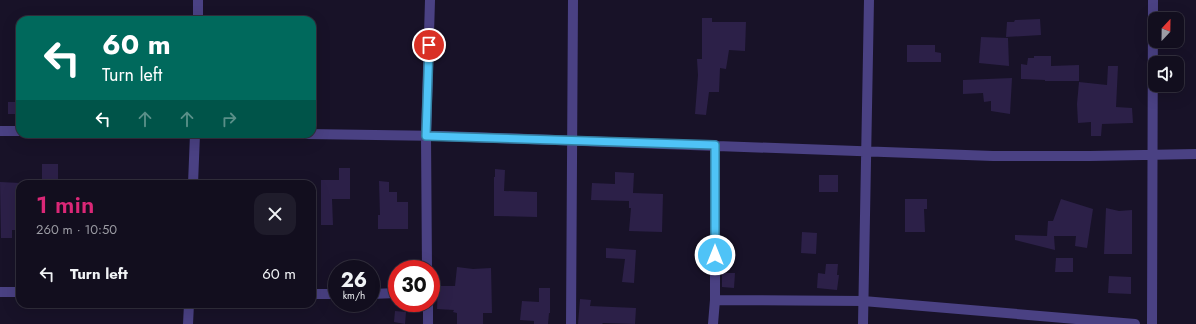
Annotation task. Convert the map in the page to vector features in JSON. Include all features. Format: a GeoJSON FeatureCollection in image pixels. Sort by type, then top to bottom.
{"type":"FeatureCollection","features":[{"type":"Feature","properties":{"kind":"street"},"geometry":{"type":"LineString","coordinates":[[198,0],[198,16]]}},
{"type":"Feature","properties":{"kind":"street"},"geometry":{"type":"LineString","coordinates":[[427,260],[426,136],[430,0]]}},
{"type":"Feature","properties":{"kind":"street"},"geometry":{"type":"LineString","coordinates":[[571,324],[573,0]]}},
{"type":"Feature","properties":{"kind":"street"},"geometry":{"type":"LineString","coordinates":[[863,324],[869,0]]}},
{"type":"Feature","properties":{"kind":"street"},"geometry":{"type":"LineString","coordinates":[[1152,324],[1153,0]]}},
{"type":"Feature","properties":{"kind":"street"},"geometry":{"type":"LineString","coordinates":[[0,131],[16,131]]}},
{"type":"Feature","properties":{"kind":"street"},"geometry":{"type":"LineString","coordinates":[[316,134],[571,140],[993,156],[1196,154]]}},
{"type":"Feature","properties":{"kind":"street"},"geometry":{"type":"LineString","coordinates":[[193,180],[195,138]]}},
{"type":"Feature","properties":{"kind":"street"},"geometry":{"type":"LineString","coordinates":[[713,324],[715,300],[715,145]]}},
{"type":"Feature","properties":{"kind":"street"},"geometry":{"type":"LineString","coordinates":[[0,292],[16,292]]}},
{"type":"Feature","properties":{"kind":"street"},"geometry":{"type":"LineString","coordinates":[[316,294],[328,294]]}},
{"type":"Feature","properties":{"kind":"street"},"geometry":{"type":"LineString","coordinates":[[715,300],[863,301],[1135,324]]}},
{"type":"Feature","properties":{"kind":"street"},"geometry":{"type":"LineString","coordinates":[[188,324],[189,308]]}},
{"type":"Feature","properties":{"kind":"street"},"geometry":{"type":"LineString","coordinates":[[428,312],[428,324]]}},
{"type":"Feature","properties":{"kind":"building"},"geometry":{"type":"Polygon","coordinates":[[[702,18],[712,18],[712,22],[746,22],[745,51],[729,50],[726,69],[720,68],[719,92],[709,92],[706,115],[695,114],[698,75],[697,59],[702,59],[702,18]]]}},
{"type":"Feature","properties":{"kind":"building"},"geometry":{"type":"Polygon","coordinates":[[[1040,19],[1041,35],[1006,37],[1007,22],[1014,22],[1015,20],[1040,19]]]}},
{"type":"Feature","properties":{"kind":"building"},"geometry":{"type":"Polygon","coordinates":[[[981,37],[1008,38],[1009,66],[979,63],[981,37]]]}},
{"type":"Feature","properties":{"kind":"building"},"geometry":{"type":"Polygon","coordinates":[[[907,45],[935,45],[935,52],[941,53],[941,62],[907,62],[907,45]]]}},
{"type":"Feature","properties":{"kind":"building"},"geometry":{"type":"Polygon","coordinates":[[[1034,56],[1051,56],[1051,66],[1079,65],[1079,81],[1021,79],[1021,64],[1027,65],[1028,58],[1034,58],[1034,56]]]}},
{"type":"Feature","properties":{"kind":"building"},"geometry":{"type":"Polygon","coordinates":[[[1108,66],[1118,66],[1116,107],[1132,108],[1133,123],[1102,124],[1101,136],[1091,136],[1091,122],[1078,123],[1077,104],[1079,82],[1107,85],[1108,66]]]}},
{"type":"Feature","properties":{"kind":"building"},"geometry":{"type":"Polygon","coordinates":[[[1012,78],[1010,114],[991,111],[991,101],[984,102],[983,93],[963,94],[963,80],[1012,78]]]}},
{"type":"Feature","properties":{"kind":"building"},"geometry":{"type":"Polygon","coordinates":[[[8,102],[16,102],[16,114],[8,114],[8,102]]]}},
{"type":"Feature","properties":{"kind":"building"},"geometry":{"type":"Polygon","coordinates":[[[42,164],[58,164],[58,180],[42,180],[42,164]]]}},
{"type":"Feature","properties":{"kind":"building"},"geometry":{"type":"Polygon","coordinates":[[[339,168],[350,168],[350,199],[332,199],[333,225],[321,225],[321,180],[339,180],[339,168]]]}},
{"type":"Feature","properties":{"kind":"building"},"geometry":{"type":"Polygon","coordinates":[[[495,169],[505,170],[504,191],[537,192],[537,217],[494,216],[495,169]]]}},
{"type":"Feature","properties":{"kind":"building"},"geometry":{"type":"Polygon","coordinates":[[[615,172],[634,173],[633,193],[663,194],[662,232],[629,231],[631,208],[629,208],[629,201],[591,200],[592,183],[615,184],[615,172]]]}},
{"type":"Feature","properties":{"kind":"building"},"geometry":{"type":"Polygon","coordinates":[[[819,175],[838,175],[838,192],[819,192],[819,175]]]}},
{"type":"Feature","properties":{"kind":"building"},"geometry":{"type":"Polygon","coordinates":[[[379,181],[389,182],[389,192],[397,192],[397,202],[408,202],[408,229],[378,229],[378,215],[380,215],[379,181]]]}},
{"type":"Feature","properties":{"kind":"building"},"geometry":{"type":"Polygon","coordinates":[[[0,182],[16,183],[16,230],[12,230],[12,238],[1,238],[0,182]]]}},
{"type":"Feature","properties":{"kind":"building"},"geometry":{"type":"Polygon","coordinates":[[[905,199],[927,199],[927,209],[924,209],[925,232],[905,232],[905,199]]]}},
{"type":"Feature","properties":{"kind":"building"},"geometry":{"type":"Polygon","coordinates":[[[1061,199],[1093,209],[1087,248],[1075,246],[1076,236],[1054,236],[1055,250],[1015,240],[1015,235],[1047,236],[1048,221],[1053,221],[1061,199]]]}},
{"type":"Feature","properties":{"kind":"building"},"geometry":{"type":"Polygon","coordinates":[[[1106,208],[1119,211],[1132,210],[1132,254],[1104,254],[1106,208]]]}},
{"type":"Feature","properties":{"kind":"building"},"geometry":{"type":"Polygon","coordinates":[[[802,232],[817,233],[816,254],[801,253],[802,232]]]}},
{"type":"Feature","properties":{"kind":"building"},"geometry":{"type":"Polygon","coordinates":[[[606,248],[636,250],[634,283],[622,282],[625,259],[606,258],[606,248]]]}},
{"type":"Feature","properties":{"kind":"building"},"geometry":{"type":"Polygon","coordinates":[[[1056,258],[1073,258],[1073,272],[1055,272],[1056,258]]]}},
{"type":"Feature","properties":{"kind":"building"},"geometry":{"type":"Polygon","coordinates":[[[826,264],[838,264],[837,275],[839,275],[837,290],[817,288],[818,273],[825,274],[826,264]]]}},
{"type":"Feature","properties":{"kind":"building"},"geometry":{"type":"Polygon","coordinates":[[[457,267],[473,269],[491,268],[492,313],[483,313],[483,324],[457,324],[457,313],[453,312],[454,310],[440,309],[440,286],[455,286],[457,267]]]}},
{"type":"Feature","properties":{"kind":"building"},"geometry":{"type":"Polygon","coordinates":[[[722,273],[735,273],[734,288],[722,287],[722,273]]]}},
{"type":"Feature","properties":{"kind":"building"},"geometry":{"type":"Polygon","coordinates":[[[1109,276],[1131,277],[1131,294],[1108,293],[1109,276]]]}},
{"type":"Feature","properties":{"kind":"building"},"geometry":{"type":"Polygon","coordinates":[[[539,288],[550,288],[550,313],[548,324],[534,324],[534,321],[520,320],[522,301],[539,302],[539,288]]]}},
{"type":"Feature","properties":{"kind":"building"},"geometry":{"type":"Polygon","coordinates":[[[580,299],[591,300],[590,306],[636,308],[635,324],[578,324],[580,299]]]}},
{"type":"Feature","properties":{"kind":"building"},"geometry":{"type":"Polygon","coordinates":[[[395,312],[406,312],[405,324],[394,322],[395,312]]]}},
{"type":"Feature","properties":{"kind":"route"},"geometry":{"type":"LineString","coordinates":[[429,45],[426,136],[715,145],[715,255]]}}]}
